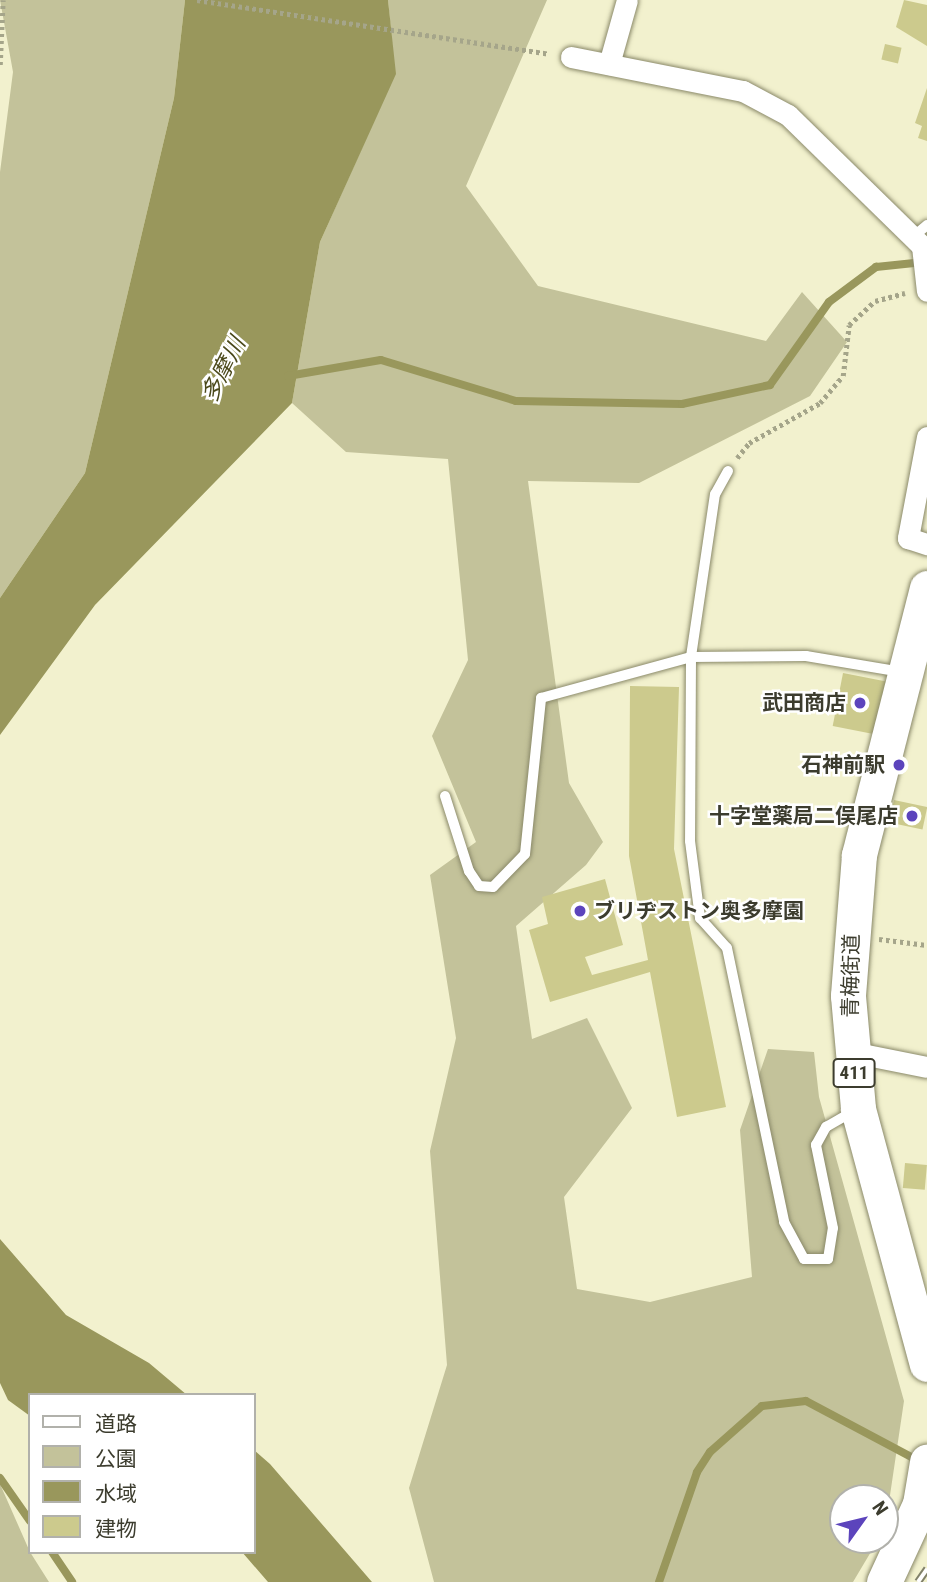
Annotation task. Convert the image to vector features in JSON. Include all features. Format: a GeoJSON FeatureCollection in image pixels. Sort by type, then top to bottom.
{"type":"FeatureCollection","features":[{"type":"Feature","properties":{"kind":"highway","name":"青梅街道"},"geometry":{"type":"LineString","coordinates":[[927,588],[873,788],[851,936],[852,1052],[858,1109],[927,1363]]}},
{"type":"Feature","properties":{"kind":"highway"},"geometry":{"type":"LineString","coordinates":[[884,1582],[920,1504],[927,1462]]}},
{"type":"Feature","properties":{"kind":"street"},"geometry":{"type":"LineString","coordinates":[[609,64],[627,0]]}},
{"type":"Feature","properties":{"kind":"street"},"geometry":{"type":"LineString","coordinates":[[571,57],[743,91],[788,115],[921,236],[927,289]]}},
{"type":"Feature","properties":{"kind":"street"},"geometry":{"type":"LineString","coordinates":[[927,437],[908,538],[927,544]]}},
{"type":"Feature","properties":{"kind":"street"},"geometry":{"type":"LineString","coordinates":[[852,1052],[927,1067]]}},
{"type":"Feature","properties":{"kind":"lane"},"geometry":{"type":"LineString","coordinates":[[728,471],[715,494],[691,657],[690,841],[701,918],[727,948],[784,1222],[804,1259],[828,1259],[834,1228],[816,1145],[826,1127],[858,1109]]}},
{"type":"Feature","properties":{"kind":"lane"},"geometry":{"type":"LineString","coordinates":[[445,796],[469,871],[479,886],[493,887],[525,854],[541,698],[691,657],[806,656],[905,672]]}},
{"type":"Feature","properties":{"kind":"path"},"geometry":{"type":"LineString","coordinates":[[0,65],[3,0]]}},
{"type":"Feature","properties":{"kind":"path"},"geometry":{"type":"LineString","coordinates":[[197,0],[571,57]]}},
{"type":"Feature","properties":{"kind":"path"},"geometry":{"type":"LineString","coordinates":[[728,471],[749,443],[820,403],[843,376],[849,325],[876,301],[927,289]]}},
{"type":"Feature","properties":{"kind":"path"},"geometry":{"type":"LineString","coordinates":[[851,936],[927,945]]}},
{"type":"Feature","properties":{"kind":"green space"},"geometry":{"type":"Polygon","coordinates":[[[0,0],[185,0],[174,98],[85,473],[0,598],[0,172],[13,72],[0,0]]]}},
{"type":"Feature","properties":{"kind":"green space"},"geometry":{"type":"Polygon","coordinates":[[[388,0],[547,0],[466,186],[538,286],[766,341],[802,292],[847,342],[810,396],[639,483],[528,481],[569,783],[603,842],[586,865],[516,926],[532,1039],[587,1018],[632,1108],[564,1197],[577,1289],[650,1302],[752,1277],[740,1130],[768,1049],[814,1052],[819,1097],[904,1401],[892,1484],[829,1484],[829,1554],[870,1554],[853,1582],[434,1582],[409,1488],[447,1365],[430,1151],[456,1038],[430,875],[476,842],[432,736],[468,660],[448,459],[346,452],[292,403],[320,242],[395,74],[388,0]]]}},
{"type":"Feature","properties":{"kind":"green space"},"geometry":{"type":"Polygon","coordinates":[[[0,1484],[28,1547],[28,1554],[31,1554],[49,1582],[0,1582],[0,1484]]]}},
{"type":"Feature","properties":{"kind":"water","name":"多摩川"},"geometry":{"type":"Polygon","coordinates":[[[185,0],[388,0],[396,74],[320,242],[292,403],[95,605],[0,735],[0,598],[85,473],[174,98],[185,0]]]}},
{"type":"Feature","properties":{"kind":"water"},"geometry":{"type":"Polygon","coordinates":[[[0,1239],[66,1315],[149,1363],[185,1393],[28,1393],[28,1415],[8,1400],[0,1383],[0,1239]]]}},
{"type":"Feature","properties":{"kind":"water"},"geometry":{"type":"Polygon","coordinates":[[[256,1452],[270,1464],[372,1582],[268,1582],[244,1554],[256,1554],[256,1452]]]}},
{"type":"Feature","properties":{"kind":"building"},"geometry":{"type":"Polygon","coordinates":[[[904,0],[927,5],[927,46],[896,27],[904,0]]]}},
{"type":"Feature","properties":{"kind":"building"},"geometry":{"type":"Polygon","coordinates":[[[885,44],[902,48],[898,63],[881,60],[885,44]]]}},
{"type":"Feature","properties":{"kind":"building"},"geometry":{"type":"Polygon","coordinates":[[[927,88],[927,141],[918,138],[922,126],[915,123],[927,88]]]}},
{"type":"Feature","properties":{"kind":"building","name":"武田商店"},"geometry":{"type":"Polygon","coordinates":[[[843,673],[886,681],[876,734],[833,726],[843,673]]]}},
{"type":"Feature","properties":{"kind":"building","name":"ブリヂストン奥多摩園"},"geometry":{"type":"Polygon","coordinates":[[[630,686],[679,687],[674,849],[726,1107],[677,1117],[650,972],[550,1002],[529,930],[548,924],[542,897],[605,879],[623,945],[585,957],[592,975],[648,960],[629,856],[630,686]]]}},
{"type":"Feature","properties":{"kind":"building"},"geometry":{"type":"Polygon","coordinates":[[[894,800],[927,807],[922,830],[889,822],[894,800]]]}},
{"type":"Feature","properties":{"kind":"building"},"geometry":{"type":"Polygon","coordinates":[[[905,1163],[927,1165],[925,1190],[903,1188],[905,1163]]]}},
{"type":"Feature","properties":{"kind":"waterway"},"geometry":{"type":"LineString","coordinates":[[288,376],[381,360],[516,401],[682,404],[770,385],[829,302],[876,267],[924,262]]}},
{"type":"Feature","properties":{"kind":"waterway"},"geometry":{"type":"LineString","coordinates":[[659,1582],[697,1472],[710,1452],[762,1406],[806,1401],[915,1459]]}},
{"type":"Feature","properties":{"kind":"waterway"},"geometry":{"type":"LineString","coordinates":[[0,1478],[28,1518]]}},
{"type":"Feature","properties":{"kind":"waterway"},"geometry":{"type":"LineString","coordinates":[[53,1554],[72,1582]]}},
{"type":"Feature","properties":{"kind":"railway"},"geometry":{"type":"LineString","coordinates":[[918,1582],[927,1569]]}},
{"type":"Feature","properties":{"kind":"place","name":"武田商店"},"geometry":{"type":"Point","coordinates":[860,703]}},
{"type":"Feature","properties":{"kind":"place","name":"石神前駅"},"geometry":{"type":"Point","coordinates":[899,765]}},
{"type":"Feature","properties":{"kind":"place","name":"十字堂薬局二俣尾店"},"geometry":{"type":"Point","coordinates":[912,816]}},
{"type":"Feature","properties":{"kind":"place","name":"ブリヂストン奥多摩園"},"geometry":{"type":"Point","coordinates":[580,911]}}]}
